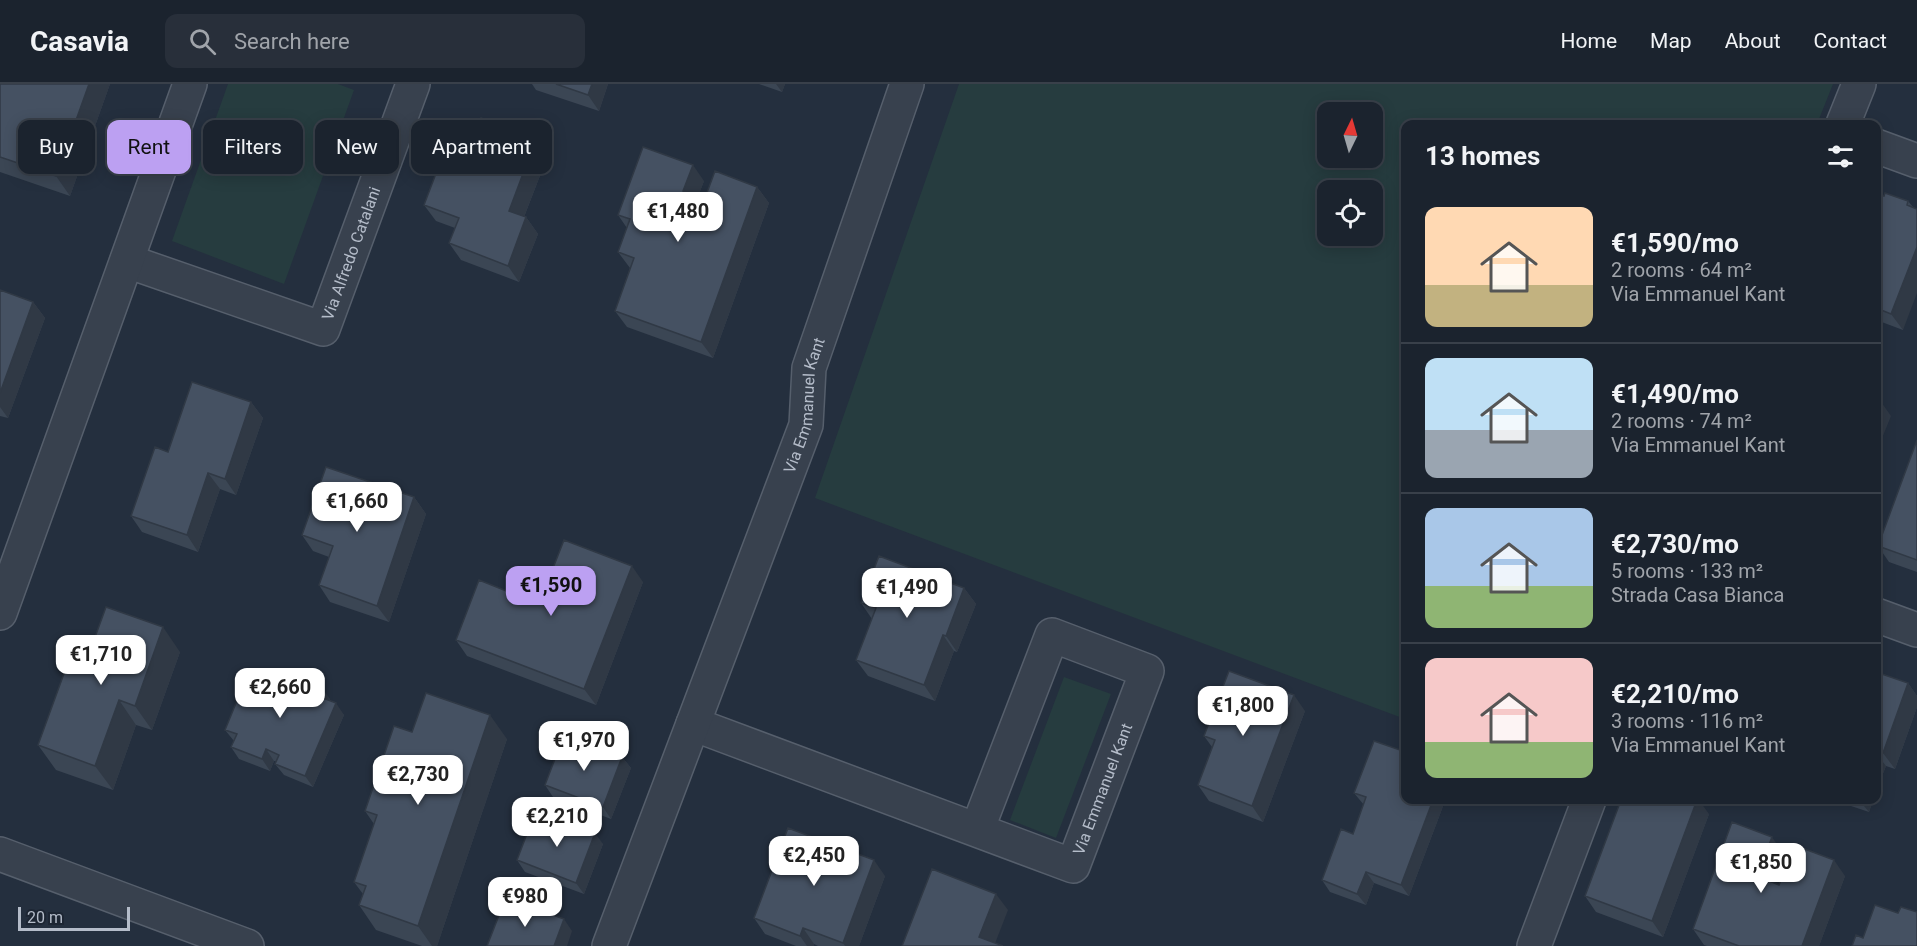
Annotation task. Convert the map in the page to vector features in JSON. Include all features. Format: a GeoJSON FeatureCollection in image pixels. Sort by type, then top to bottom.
{"type":"FeatureCollection","features":[{"type":"Feature","properties":{"kind":"street"},"geometry":{"type":"LineString","coordinates":[[0,613],[190,84]]}},
{"type":"Feature","properties":{"kind":"street","name":"Via Alfredo Catalani"},"geometry":{"type":"LineString","coordinates":[[127,261],[323,329],[412,84]]}},
{"type":"Feature","properties":{"kind":"street","name":"Via Emmanuel Kant"},"geometry":{"type":"LineString","coordinates":[[609,946],[806,424],[809,368],[908,84]]}},
{"type":"Feature","properties":{"kind":"street"},"geometry":{"type":"LineString","coordinates":[[1844,120],[1858,84]]}},
{"type":"Feature","properties":{"kind":"street"},"geometry":{"type":"LineString","coordinates":[[1881,148],[1917,161]]}},
{"type":"Feature","properties":{"kind":"street"},"geometry":{"type":"LineString","coordinates":[[1881,617],[1917,630]]}},
{"type":"Feature","properties":{"kind":"street","name":"Via Emmanuel Kant"},"geometry":{"type":"LineString","coordinates":[[693,724],[1073,866],[1147,670],[1052,635],[977,830]]}},
{"type":"Feature","properties":{"kind":"street"},"geometry":{"type":"LineString","coordinates":[[1534,946],[1587,804]]}},
{"type":"Feature","properties":{"kind":"street"},"geometry":{"type":"LineString","coordinates":[[0,854],[247,946]]}},
{"type":"Feature","properties":{"kind":"green space"},"geometry":{"type":"Polygon","coordinates":[[[228,84],[338,84],[354,90],[343,120],[315,120],[315,174],[324,174],[284,284],[172,241],[203,154],[203,174],[303,174],[303,120],[215,120],[228,84]]]}},
{"type":"Feature","properties":{"kind":"green space"},"geometry":{"type":"Polygon","coordinates":[[[959,84],[1833,84],[1819,120],[1401,120],[1401,718],[815,498],[959,84]]]}},
{"type":"Feature","properties":{"kind":"green space"},"geometry":{"type":"Polygon","coordinates":[[[1064,677],[1111,694],[1056,838],[1010,820],[1064,677]]]}},
{"type":"Feature","properties":{"kind":"building"},"geometry":{"type":"Polygon","coordinates":[[[0,84],[89,84],[76,120],[18,120],[18,163],[0,157],[0,84]]]}},
{"type":"Feature","properties":{"kind":"building"},"geometry":{"type":"Polygon","coordinates":[[[556,84],[592,84],[588,95],[556,84]]]}},
{"type":"Feature","properties":{"kind":"building"},"geometry":{"type":"Polygon","coordinates":[[[643,147],[693,165],[683,191],[705,198],[715,171],[757,187],[701,342],[615,311],[634,258],[618,252],[630,219],[618,215],[643,147]]]}},
{"type":"Feature","properties":{"kind":"building"},"geometry":{"type":"Polygon","coordinates":[[[436,174],[523,174],[509,211],[526,217],[508,266],[449,243],[459,218],[424,205],[436,174]]]}},
{"type":"Feature","properties":{"kind":"building"},"geometry":{"type":"Polygon","coordinates":[[[1885,193],[1908,201],[1907,205],[1917,209],[1917,247],[1891,314],[1881,310],[1881,195],[1884,196],[1885,193]]]}},
{"type":"Feature","properties":{"kind":"building"},"geometry":{"type":"Polygon","coordinates":[[[0,290],[33,302],[0,393],[0,290]]]}},
{"type":"Feature","properties":{"kind":"building"},"geometry":{"type":"Polygon","coordinates":[[[192,382],[251,402],[225,479],[208,473],[187,535],[131,516],[155,447],[168,452],[192,382]]]}},
{"type":"Feature","properties":{"kind":"building"},"geometry":{"type":"Polygon","coordinates":[[[1917,440],[1917,560],[1881,547],[1881,538],[1917,440]]]}},
{"type":"Feature","properties":{"kind":"building"},"geometry":{"type":"Polygon","coordinates":[[[326,467],[414,497],[377,606],[319,585],[333,546],[302,535],[326,467]]]}},
{"type":"Feature","properties":{"kind":"building"},"geometry":{"type":"Polygon","coordinates":[[[564,540],[632,566],[584,689],[456,640],[479,580],[539,604],[564,540]]]}},
{"type":"Feature","properties":{"kind":"building"},"geometry":{"type":"Polygon","coordinates":[[[879,556],[964,588],[924,685],[856,660],[876,608],[861,603],[879,556]]]}},
{"type":"Feature","properties":{"kind":"building"},"geometry":{"type":"Polygon","coordinates":[[[106,607],[163,627],[135,706],[119,700],[95,766],[38,745],[66,668],[82,673],[106,607]]]}},
{"type":"Feature","properties":{"kind":"building"},"geometry":{"type":"Polygon","coordinates":[[[250,669],[271,678],[275,669],[322,688],[318,696],[336,703],[305,776],[275,764],[279,755],[266,749],[262,759],[231,747],[237,734],[225,730],[250,669]]]}},
{"type":"Feature","properties":{"kind":"building"},"geometry":{"type":"Polygon","coordinates":[[[1229,671],[1294,695],[1252,806],[1198,785],[1215,740],[1204,736],[1229,671]]]}},
{"type":"Feature","properties":{"kind":"building"},"geometry":{"type":"Polygon","coordinates":[[[1881,674],[1908,683],[1883,753],[1881,752],[1881,674]]]}},
{"type":"Feature","properties":{"kind":"building"},"geometry":{"type":"Polygon","coordinates":[[[426,693],[490,715],[418,926],[359,905],[366,886],[354,882],[377,815],[365,811],[394,726],[412,732],[426,693]]]}},
{"type":"Feature","properties":{"kind":"building"},"geometry":{"type":"Polygon","coordinates":[[[580,741],[622,757],[603,807],[545,785],[561,743],[576,749],[580,741]]]}},
{"type":"Feature","properties":{"kind":"building"},"geometry":{"type":"Polygon","coordinates":[[[1374,741],[1401,750],[1401,804],[1431,804],[1401,885],[1366,872],[1357,894],[1322,880],[1341,829],[1353,834],[1366,797],[1354,793],[1374,741]]]}},
{"type":"Feature","properties":{"kind":"building"},"geometry":{"type":"Polygon","coordinates":[[[1620,804],[1696,804],[1652,921],[1585,896],[1620,804]]]}},
{"type":"Feature","properties":{"kind":"building"},"geometry":{"type":"Polygon","coordinates":[[[552,816],[595,833],[576,883],[517,860],[533,818],[549,824],[552,816]]]}},
{"type":"Feature","properties":{"kind":"building"},"geometry":{"type":"Polygon","coordinates":[[[1732,822],[1772,837],[1757,876],[1779,885],[1794,845],[1834,860],[1802,946],[1739,946],[1693,929],[1732,822]]]}},
{"type":"Feature","properties":{"kind":"building"},"geometry":{"type":"Polygon","coordinates":[[[788,828],[874,860],[843,943],[803,928],[800,936],[754,918],[788,828]]]}},
{"type":"Feature","properties":{"kind":"building"},"geometry":{"type":"Polygon","coordinates":[[[932,869],[996,894],[979,937],[1003,946],[902,946],[932,869]]]}},
{"type":"Feature","properties":{"kind":"building"},"geometry":{"type":"Polygon","coordinates":[[[522,904],[564,919],[554,946],[487,946],[503,905],[519,912],[522,904]]]}},
{"type":"Feature","properties":{"kind":"building"},"geometry":{"type":"Polygon","coordinates":[[[1875,905],[1898,913],[1901,907],[1917,912],[1917,946],[1852,946],[1856,935],[1863,938],[1875,905]]]}}]}
